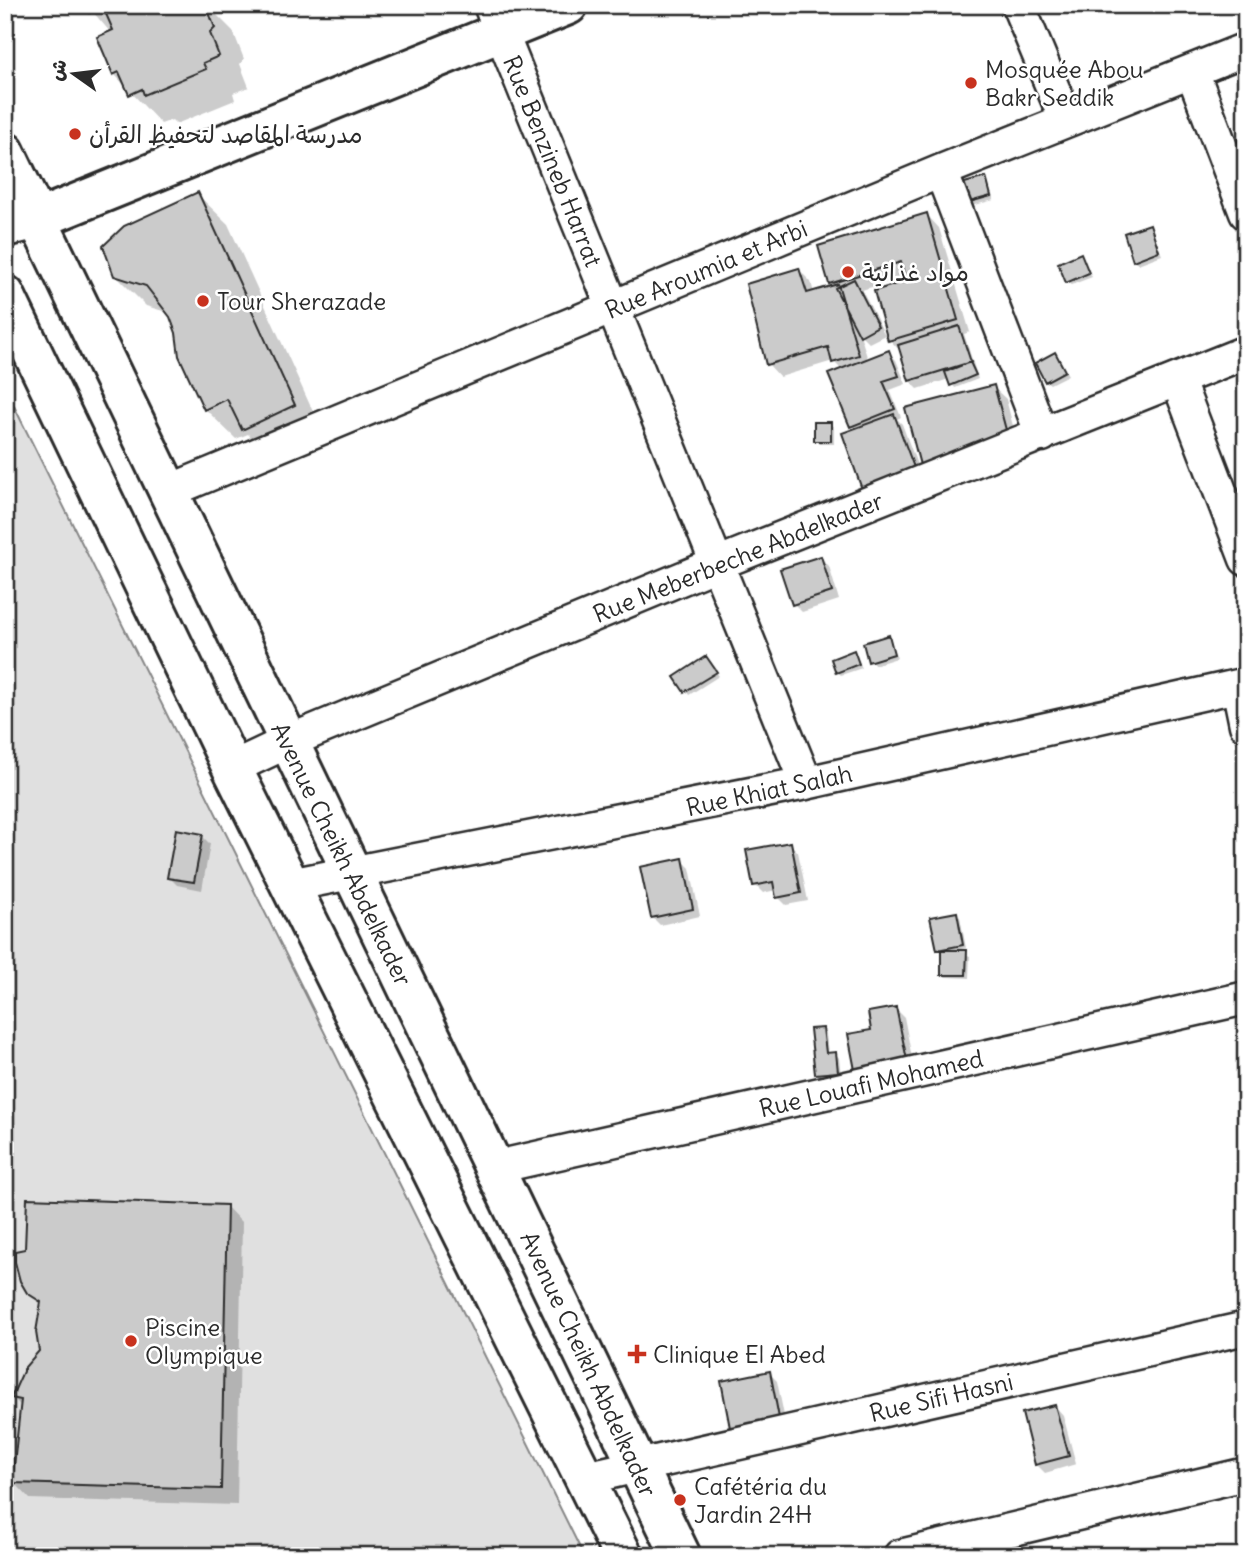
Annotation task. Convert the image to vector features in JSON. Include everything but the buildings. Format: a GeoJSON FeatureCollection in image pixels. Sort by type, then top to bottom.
{"type":"FeatureCollection","features":[{"type":"Feature","properties":{"kind":"main road"},"geometry":{"type":"LineString","coordinates":[[21,223],[496,19],[568,5]]}},
{"type":"Feature","properties":{"kind":"main road","name":"Avenue Cheikh Abdelkader"},"geometry":{"type":"LineString","coordinates":[[5,152],[21,223],[167,492],[350,874],[496,1167],[681,1556]]}},
{"type":"Feature","properties":{"kind":"main road","name":"Avenue Cheikh Abdelkader"},"geometry":{"type":"LineString","coordinates":[[5,295],[232,768],[623,1556]]}},
{"type":"Feature","properties":{"kind":"street"},"geometry":{"type":"LineString","coordinates":[[1018,5],[1066,120]]}},
{"type":"Feature","properties":{"kind":"street","name":"Rue Benzineb Harrat"},"geometry":{"type":"LineString","coordinates":[[496,19],[719,563],[806,783]]}},
{"type":"Feature","properties":{"kind":"street","name":"Rue Aroumia et Arbi"},"geometry":{"type":"LineString","coordinates":[[167,492],[940,171],[1246,49]]}},
{"type":"Feature","properties":{"kind":"street"},"geometry":{"type":"LineString","coordinates":[[1192,71],[1246,213]]}},
{"type":"Feature","properties":{"kind":"street"},"geometry":{"type":"LineString","coordinates":[[940,171],[1042,435]]}},
{"type":"Feature","properties":{"kind":"street","name":"Rue Meberbeche Abdelkader"},"geometry":{"type":"LineString","coordinates":[[232,768],[287,742],[719,563],[1246,352]]}},
{"type":"Feature","properties":{"kind":"street"},"geometry":{"type":"LineString","coordinates":[[1178,381],[1246,559]]}},
{"type":"Feature","properties":{"kind":"street"},"geometry":{"type":"LineString","coordinates":[[1242,685],[1246,725]]}},
{"type":"Feature","properties":{"kind":"street","name":"Rue Khiat Salah"},"geometry":{"type":"LineString","coordinates":[[290,885],[806,783],[1242,685]]}},
{"type":"Feature","properties":{"kind":"street","name":"Rue Louafi Mohamed"},"geometry":{"type":"LineString","coordinates":[[496,1167],[1246,998]]}},
{"type":"Feature","properties":{"kind":"street","name":"Rue Sifi Hasni"},"geometry":{"type":"LineString","coordinates":[[585,1478],[1246,1328]]}},
{"type":"Feature","properties":{"kind":"street"},"geometry":{"type":"LineString","coordinates":[[900,1556],[1246,1474]]}},
{"type":"Feature","properties":{"kind":"shaded area"},"geometry":{"type":"Polygon","coordinates":[[[5,388],[584,1556],[5,1556],[5,388]]]}},
{"type":"Feature","properties":{"kind":"place","name":"Mosquée Abou Bakr Seddik"},"geometry":{"type":"Point","coordinates":[971,83]}},
{"type":"Feature","properties":{"kind":"place","name":"مدرسة المقاصد لتحفيظ القرأن"},"geometry":{"type":"Point","coordinates":[75,134]}},
{"type":"Feature","properties":{"kind":"place","name":"مواد غذائية"},"geometry":{"type":"Point","coordinates":[848,272]}},
{"type":"Feature","properties":{"kind":"place","name":"Tour Sherazade"},"geometry":{"type":"Point","coordinates":[203,301]}},
{"type":"Feature","properties":{"kind":"place","name":"Piscine Olympique"},"geometry":{"type":"Point","coordinates":[131,1341]}},
{"type":"Feature","properties":{"kind":"place","name":"Clinique El Abed"},"geometry":{"type":"Point","coordinates":[637,1354]}},
{"type":"Feature","properties":{"kind":"place","name":"Cafétéria du Jardin 24H"},"geometry":{"type":"Point","coordinates":[680,1500]}}]}
